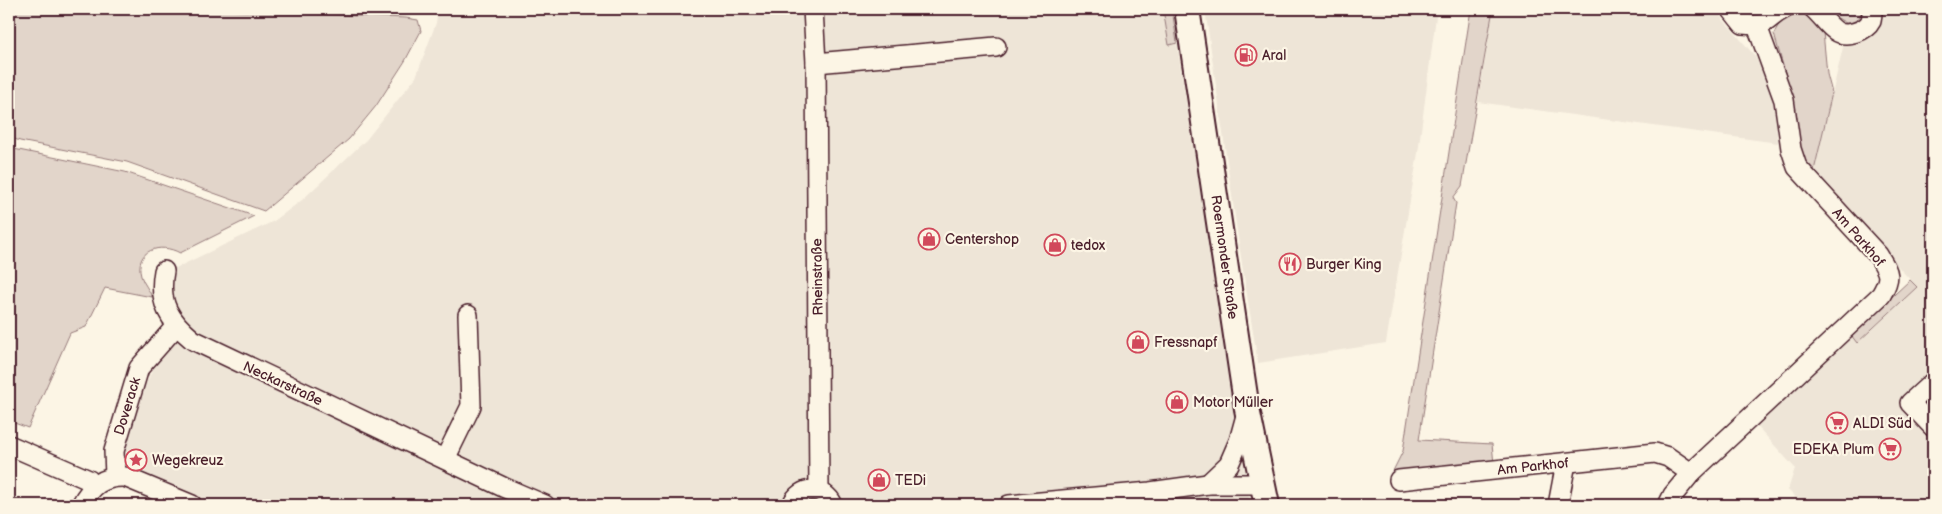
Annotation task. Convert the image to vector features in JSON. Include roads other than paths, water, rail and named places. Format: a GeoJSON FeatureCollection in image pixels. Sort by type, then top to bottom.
{"type":"FeatureCollection","features":[{"type":"Feature","properties":{"kind":"main road","name":"Roermonder Straße"},"geometry":{"type":"LineString","coordinates":[[1187,9],[1248,409],[1265,495]]}},
{"type":"Feature","properties":{"kind":"street","name":"Rheinstraße"},"geometry":{"type":"LineString","coordinates":[[813,9],[816,63],[819,490]]}},
{"type":"Feature","properties":{"kind":"street"},"geometry":{"type":"LineString","coordinates":[[1731,9],[1743,24],[1757,26],[1768,22],[1784,9]]}},
{"type":"Feature","properties":{"kind":"street"},"geometry":{"type":"LineString","coordinates":[[1814,9],[1838,33],[1846,34],[1855,32],[1868,25],[1872,9]]}},
{"type":"Feature","properties":{"kind":"street","name":"Am Parkhof"},"geometry":{"type":"LineString","coordinates":[[1668,505],[1672,495],[1691,473],[1881,295],[1888,282],[1888,270],[1878,255],[1797,167],[1791,149],[1784,100],[1757,26]]}},
{"type":"Feature","properties":{"kind":"street"},"geometry":{"type":"LineString","coordinates":[[816,63],[996,47]]}},
{"type":"Feature","properties":{"kind":"street","name":"Neckarstraße"},"geometry":{"type":"LineString","coordinates":[[164,271],[162,286],[166,309],[176,326],[193,340],[503,487],[545,505]]}},
{"type":"Feature","properties":{"kind":"street"},"geometry":{"type":"LineString","coordinates":[[445,459],[472,406],[468,315]]}},
{"type":"Feature","properties":{"kind":"street","name":"Doverack"},"geometry":{"type":"LineString","coordinates":[[115,476],[114,451],[139,368],[176,326]]}},
{"type":"Feature","properties":{"kind":"street"},"geometry":{"type":"LineString","coordinates":[[1933,382],[1910,403],[1933,427]]}},
{"type":"Feature","properties":{"kind":"street"},"geometry":{"type":"LineString","coordinates":[[1208,484],[1229,464],[1239,441],[1248,409]]}},
{"type":"Feature","properties":{"kind":"street"},"geometry":{"type":"LineString","coordinates":[[9,445],[89,480],[94,486]]}},
{"type":"Feature","properties":{"kind":"street","name":"Am Parkhof"},"geometry":{"type":"LineString","coordinates":[[1399,480],[1656,453],[1668,457],[1691,473]]}},
{"type":"Feature","properties":{"kind":"street"},"geometry":{"type":"LineString","coordinates":[[1558,505],[1566,463]]}},
{"type":"Feature","properties":{"kind":"street"},"geometry":{"type":"LineString","coordinates":[[81,505],[88,492],[94,486],[104,479],[115,476],[125,477],[192,505]]}},
{"type":"Feature","properties":{"kind":"street"},"geometry":{"type":"LineString","coordinates":[[1009,505],[1150,492],[1208,484],[1265,495]]}},
{"type":"Feature","properties":{"kind":"street"},"geometry":{"type":"LineString","coordinates":[[792,505],[799,495],[807,491],[819,490],[828,497],[833,505]]}},
{"type":"Feature","properties":{"kind":"place","name":"Aral"},"geometry":{"type":"Point","coordinates":[1246,55]}},
{"type":"Feature","properties":{"kind":"place","name":"Centershop"},"geometry":{"type":"Point","coordinates":[929,239]}},
{"type":"Feature","properties":{"kind":"place","name":"tedox"},"geometry":{"type":"Point","coordinates":[1055,245]}},
{"type":"Feature","properties":{"kind":"place","name":"Burger King"},"geometry":{"type":"Point","coordinates":[1290,264]}},
{"type":"Feature","properties":{"kind":"place","name":"Fressnapf"},"geometry":{"type":"Point","coordinates":[1138,342]}},
{"type":"Feature","properties":{"kind":"place","name":"Motor Müller"},"geometry":{"type":"Point","coordinates":[1177,402]}},
{"type":"Feature","properties":{"kind":"place","name":"ALDI Süd"},"geometry":{"type":"Point","coordinates":[1837,423]}},
{"type":"Feature","properties":{"kind":"place","name":"EDEKA Plum"},"geometry":{"type":"Point","coordinates":[1890,449]}},
{"type":"Feature","properties":{"kind":"place","name":"Wegekreuz"},"geometry":{"type":"Point","coordinates":[136,460]}},
{"type":"Feature","properties":{"kind":"place","name":"TEDi"},"geometry":{"type":"Point","coordinates":[879,480]}}]}
